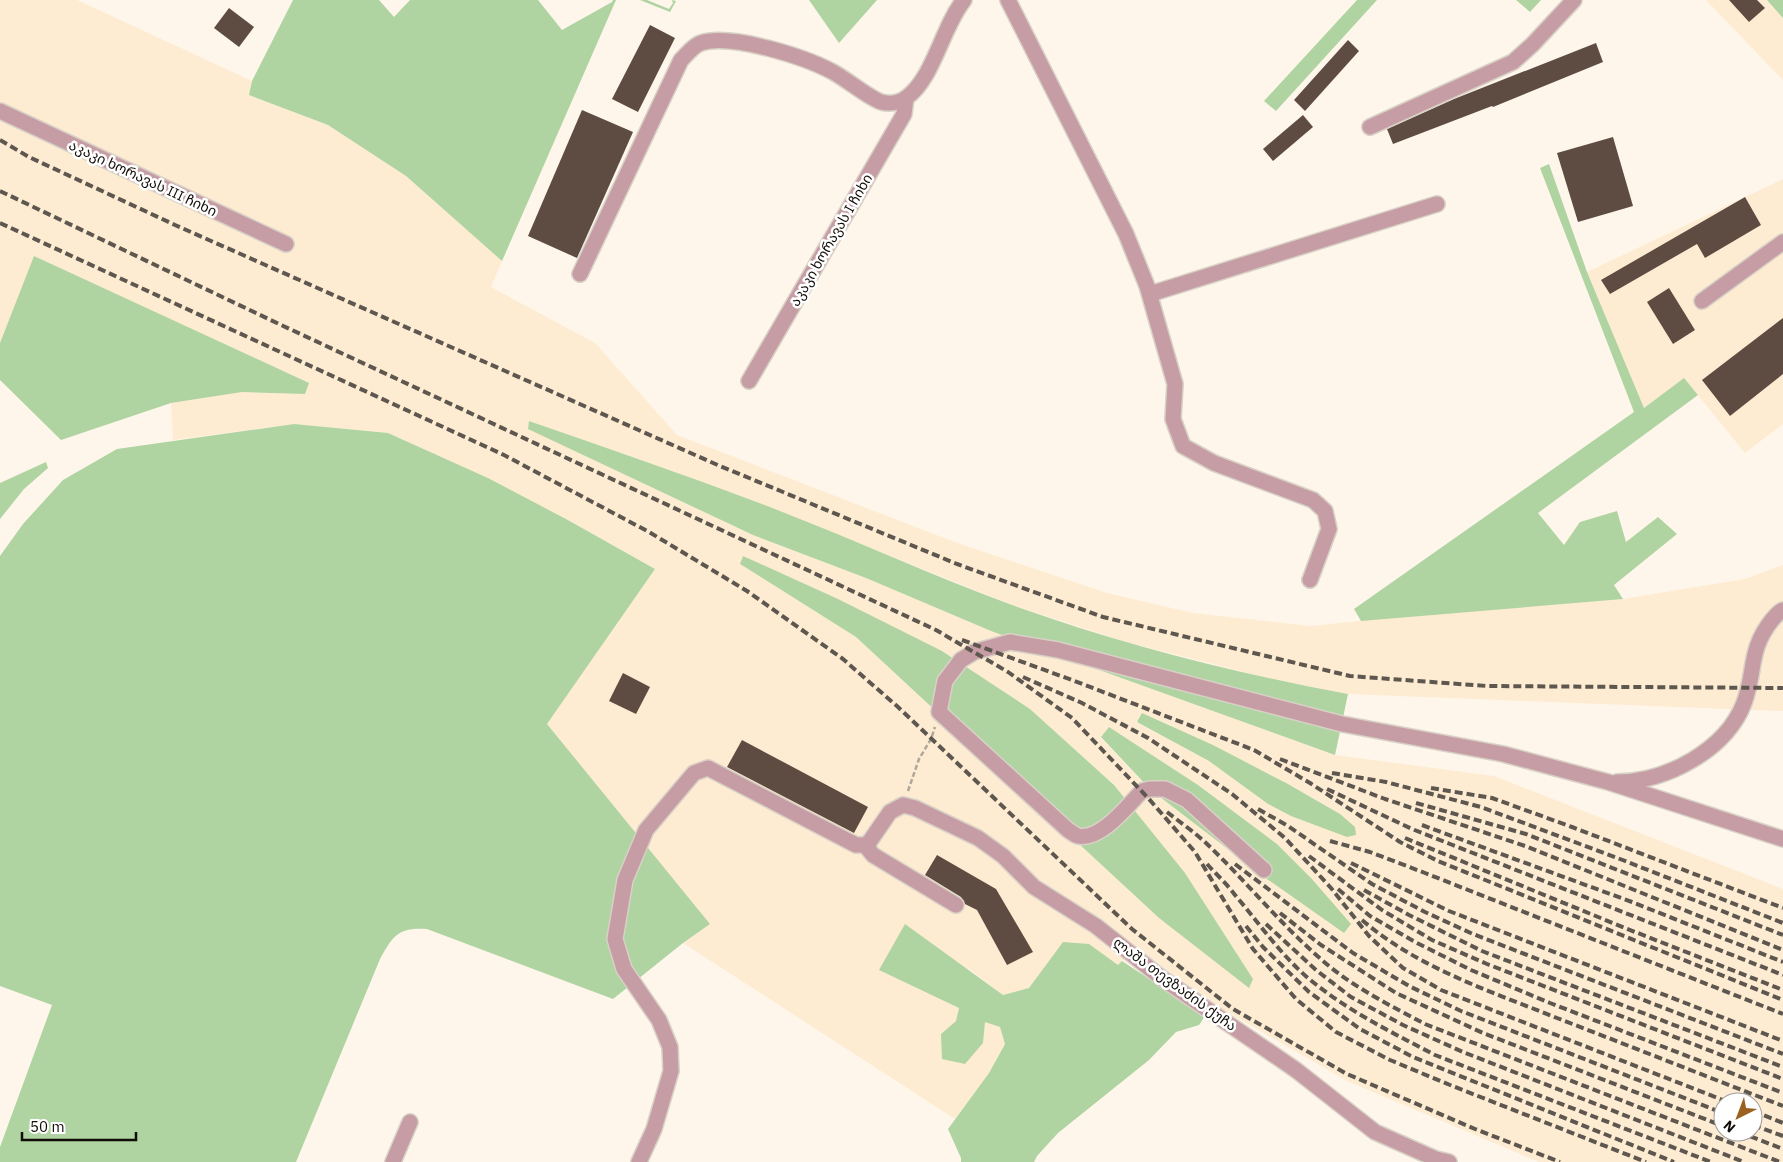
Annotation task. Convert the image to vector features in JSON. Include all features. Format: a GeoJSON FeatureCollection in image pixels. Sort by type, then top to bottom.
{"type":"FeatureCollection","features":[{"type":"Feature","properties":{"kind":"street"},"geometry":{"type":"LineString","coordinates":[[580,274],[681,60],[699,44],[714,39],[784,53],[833,72],[881,102],[891,103],[906,98],[920,84],[964,0]]}},
{"type":"Feature","properties":{"kind":"street"},"geometry":{"type":"LineString","coordinates":[[1008,0],[1126,234],[1150,294],[1173,377],[1173,419],[1183,446],[1214,463],[1313,500],[1325,511],[1329,529],[1310,580]]}},
{"type":"Feature","properties":{"kind":"street"},"geometry":{"type":"LineString","coordinates":[[1370,127],[1513,62],[1532,45],[1574,0]]}},
{"type":"Feature","properties":{"kind":"street","name":"აკაკი ხორავას I ჩიხი"},"geometry":{"type":"LineString","coordinates":[[749,381],[904,114],[906,98]]}},
{"type":"Feature","properties":{"kind":"street","name":"აკაკი ხორავას III ჩიხი"},"geometry":{"type":"LineString","coordinates":[[0,111],[286,244]]}},
{"type":"Feature","properties":{"kind":"street"},"geometry":{"type":"LineString","coordinates":[[1150,294],[1437,204]]}},
{"type":"Feature","properties":{"kind":"street"},"geometry":{"type":"LineString","coordinates":[[1702,301],[1783,242]]}},
{"type":"Feature","properties":{"kind":"street"},"geometry":{"type":"LineString","coordinates":[[1608,782],[1630,782],[1669,772],[1704,754],[1732,727],[1744,704],[1757,645],[1764,630],[1779,612],[1783,610]]}},
{"type":"Feature","properties":{"kind":"street"},"geometry":{"type":"LineString","coordinates":[[1264,870],[1187,800],[1165,789],[1142,791],[1103,831],[1077,836],[1068,830],[939,712],[945,681],[961,660],[974,652],[1010,642],[1058,650],[1342,724],[1503,754],[1608,782],[1783,839]]}},
{"type":"Feature","properties":{"kind":"street"},"geometry":{"type":"LineString","coordinates":[[638,1162],[654,1129],[671,1071],[670,1047],[659,1020],[624,968],[615,940],[625,880],[646,830],[694,773],[708,768],[856,845],[865,845],[870,841],[890,812],[904,805]]}},
{"type":"Feature","properties":{"kind":"street","name":"ლაშა თევზაძის ქუჩა"},"geometry":{"type":"LineString","coordinates":[[904,805],[915,808],[978,838],[1003,856],[1034,887],[1096,926],[1163,979],[1296,1070],[1375,1132],[1436,1159],[1449,1162]]}},
{"type":"Feature","properties":{"kind":"street"},"geometry":{"type":"LineString","coordinates":[[865,845],[873,855],[956,905]]}},
{"type":"Feature","properties":{"kind":"street"},"geometry":{"type":"LineString","coordinates":[[393,1162],[410,1122]]}},
{"type":"Feature","properties":{"kind":"path"},"geometry":{"type":"LineString","coordinates":[[904,805],[919,759],[931,739],[939,712]]}},
{"type":"Feature","properties":{"kind":"shaded area"},"geometry":{"type":"Polygon","coordinates":[[[0,0],[77,0],[252,81],[249,95],[328,125],[406,176],[502,261],[491,287],[595,343],[677,435],[952,541],[1107,593],[1193,613],[1311,626],[1396,617],[1623,599],[1745,579],[1783,565],[1783,711],[1348,694],[1275,680],[1126,642],[1012,605],[763,505],[670,470],[529,421],[528,428],[753,535],[866,578],[991,631],[1335,755],[1494,776],[1783,889],[1783,1162],[1539,1162],[1347,1081],[1212,1003],[1139,950],[1122,961],[1118,966],[1089,944],[1029,988],[1003,995],[968,968],[956,1021],[941,1034],[983,1043],[985,1022],[1000,1026],[1005,1043],[989,1073],[955,1119],[683,943],[710,924],[547,724],[655,569],[488,478],[388,433],[294,424],[173,440],[171,403],[242,392],[304,394],[35,256],[0,343],[0,0]],[[740,564],[856,637],[1159,918],[1249,987],[1114,785],[1030,709],[942,651],[740,564]],[[1142,713],[1137,722],[1209,761],[1268,804],[1291,816],[1340,814],[1288,784],[1213,745],[1142,713]],[[1109,727],[1101,738],[1150,789],[1173,807],[1213,836],[1311,878],[1277,844],[1198,785],[1109,727]]]}},
{"type":"Feature","properties":{"kind":"shaded area"},"geometry":{"type":"Polygon","coordinates":[[[1706,0],[1767,0],[1783,18],[1783,80],[1706,0]]]}},
{"type":"Feature","properties":{"kind":"shaded area"},"geometry":{"type":"Polygon","coordinates":[[[1783,179],[1783,424],[1745,453],[1684,378],[1644,408],[1587,272],[1783,179]]]}},
{"type":"Feature","properties":{"kind":"green space"},"geometry":{"type":"Polygon","coordinates":[[[293,0],[379,0],[394,17],[410,0],[538,0],[562,30],[616,0],[502,261],[406,176],[328,125],[249,95],[252,81],[293,0]]]}},
{"type":"Feature","properties":{"kind":"green space"},"geometry":{"type":"Polygon","coordinates":[[[640,0],[647,0],[669,9],[673,3],[672,0],[676,1],[670,12],[640,0]]]}},
{"type":"Feature","properties":{"kind":"green space"},"geometry":{"type":"Polygon","coordinates":[[[809,0],[877,0],[839,43],[809,0]]]}},
{"type":"Feature","properties":{"kind":"green space"},"geometry":{"type":"Polygon","coordinates":[[[1357,0],[1377,0],[1276,111],[1264,101],[1357,0]]]}},
{"type":"Feature","properties":{"kind":"green space"},"geometry":{"type":"Polygon","coordinates":[[[1516,0],[1541,0],[1530,12],[1516,0]]]}},
{"type":"Feature","properties":{"kind":"green space"},"geometry":{"type":"Polygon","coordinates":[[[1767,0],[1783,0],[1783,18],[1767,0]]]}},
{"type":"Feature","properties":{"kind":"green space"},"geometry":{"type":"Polygon","coordinates":[[[1549,164],[1587,272],[1644,408],[1684,378],[1698,395],[1538,513],[1564,545],[1580,522],[1617,511],[1626,542],[1658,517],[1677,534],[1614,585],[1623,599],[1361,621],[1354,609],[1634,412],[1540,168],[1549,164]]]}},
{"type":"Feature","properties":{"kind":"green space"},"geometry":{"type":"Polygon","coordinates":[[[34,256],[309,383],[305,394],[242,392],[171,403],[61,440],[0,380],[0,343],[34,256]]]}},
{"type":"Feature","properties":{"kind":"green space"},"geometry":{"type":"Polygon","coordinates":[[[529,421],[762,504],[981,593],[1053,619],[1136,645],[1220,667],[1348,694],[1335,755],[991,631],[866,578],[753,535],[528,429],[529,421]]]}},
{"type":"Feature","properties":{"kind":"green space"},"geometry":{"type":"Polygon","coordinates":[[[294,424],[388,433],[488,478],[655,569],[547,724],[710,924],[613,999],[427,929],[403,932],[393,939],[380,959],[296,1162],[0,1162],[0,1147],[52,1005],[0,986],[0,556],[23,524],[63,480],[117,449],[294,424]]]}},
{"type":"Feature","properties":{"kind":"green space"},"geometry":{"type":"Polygon","coordinates":[[[46,462],[48,468],[24,489],[0,519],[0,483],[46,462]]]}},
{"type":"Feature","properties":{"kind":"green space"},"geometry":{"type":"Polygon","coordinates":[[[743,556],[838,599],[942,651],[1030,709],[1114,785],[1185,873],[1253,979],[1249,988],[1159,918],[856,637],[740,564],[743,556]]]}},
{"type":"Feature","properties":{"kind":"green space"},"geometry":{"type":"Polygon","coordinates":[[[1142,713],[1213,745],[1288,784],[1340,814],[1355,827],[1356,835],[1347,837],[1291,816],[1268,804],[1209,761],[1137,722],[1142,713]]]}},
{"type":"Feature","properties":{"kind":"green space"},"geometry":{"type":"Polygon","coordinates":[[[1109,727],[1198,785],[1277,844],[1311,878],[1351,924],[1344,933],[1267,879],[1150,789],[1101,737],[1109,727]]]}},
{"type":"Feature","properties":{"kind":"green space"},"geometry":{"type":"Polygon","coordinates":[[[905,924],[1003,995],[1029,988],[1063,942],[1089,944],[1118,965],[1122,961],[1205,1016],[1199,1025],[1176,1032],[1149,1060],[1058,1133],[1037,1156],[1034,1162],[961,1162],[948,1129],[989,1073],[1005,1044],[1000,1027],[985,1022],[983,1043],[965,1064],[942,1059],[941,1034],[956,1021],[959,1008],[879,970],[905,924]]]}},
{"type":"Feature","properties":{"kind":"building"},"geometry":{"type":"Polygon","coordinates":[[[1729,0],[1757,0],[1765,8],[1749,22],[1729,0]]]}},
{"type":"Feature","properties":{"kind":"building"},"geometry":{"type":"Polygon","coordinates":[[[229,8],[254,27],[239,47],[214,28],[229,8]]]}},
{"type":"Feature","properties":{"kind":"building"},"geometry":{"type":"Polygon","coordinates":[[[650,25],[675,38],[638,112],[612,99],[650,25]]]}},
{"type":"Feature","properties":{"kind":"building"},"geometry":{"type":"Polygon","coordinates":[[[1348,40],[1359,51],[1305,111],[1294,100],[1348,40]]]}},
{"type":"Feature","properties":{"kind":"building"},"geometry":{"type":"Polygon","coordinates":[[[1596,43],[1603,62],[1493,107],[1393,144],[1387,129],[1454,99],[1596,43]]]}},
{"type":"Feature","properties":{"kind":"building"},"geometry":{"type":"Polygon","coordinates":[[[582,110],[633,132],[577,258],[528,236],[582,110]]]}},
{"type":"Feature","properties":{"kind":"building"},"geometry":{"type":"Polygon","coordinates":[[[1303,115],[1313,127],[1273,161],[1263,149],[1303,115]]]}},
{"type":"Feature","properties":{"kind":"building"},"geometry":{"type":"Polygon","coordinates":[[[1613,137],[1633,206],[1578,222],[1557,153],[1613,137]]]}},
{"type":"Feature","properties":{"kind":"building"},"geometry":{"type":"Polygon","coordinates":[[[1745,197],[1761,225],[1705,258],[1697,244],[1610,294],[1601,280],[1745,197]]]}},
{"type":"Feature","properties":{"kind":"building"},"geometry":{"type":"Polygon","coordinates":[[[1669,288],[1695,330],[1673,344],[1647,302],[1669,288]]]}},
{"type":"Feature","properties":{"kind":"building"},"geometry":{"type":"Polygon","coordinates":[[[1783,318],[1783,374],[1730,416],[1702,380],[1783,318]]]}},
{"type":"Feature","properties":{"kind":"building"},"geometry":{"type":"Polygon","coordinates":[[[623,673],[650,687],[636,714],[609,701],[623,673]]]}},
{"type":"Feature","properties":{"kind":"building"},"geometry":{"type":"Polygon","coordinates":[[[742,740],[868,807],[854,833],[727,767],[742,740]]]}},
{"type":"Feature","properties":{"kind":"building"},"geometry":{"type":"Polygon","coordinates":[[[937,855],[996,889],[1033,952],[1007,965],[977,910],[965,904],[961,897],[925,875],[937,855]]]}},
{"type":"Feature","properties":{"kind":"railway"},"geometry":{"type":"LineString","coordinates":[[0,140],[29,157],[175,225],[720,466],[957,564],[1103,617],[1350,676],[1487,686],[1783,688]]}},
{"type":"Feature","properties":{"kind":"railway"},"geometry":{"type":"LineString","coordinates":[[0,191],[279,324],[936,630],[1008,672],[1072,718],[1149,799],[1195,852],[1253,949],[1296,999],[1336,1032],[1390,1060],[1646,1162]]}},
{"type":"Feature","properties":{"kind":"railway"},"geometry":{"type":"LineString","coordinates":[[0,223],[504,455],[649,532],[747,591],[843,659],[898,707],[1132,929],[1233,1009],[1347,1074],[1475,1129],[1560,1162]]}},
{"type":"Feature","properties":{"kind":"railway"},"geometry":{"type":"LineString","coordinates":[[962,640],[1254,750],[1310,783],[1400,842],[1438,861],[1783,1000]]}},
{"type":"Feature","properties":{"kind":"railway"},"geometry":{"type":"LineString","coordinates":[[1023,677],[1082,703],[1148,738],[1232,794],[1285,838],[1331,888],[1369,936],[1403,968],[1441,990],[1713,1096]]}},
{"type":"Feature","properties":{"kind":"railway"},"geometry":{"type":"LineString","coordinates":[[1280,759],[1385,799],[1528,847],[1783,950]]}},
{"type":"Feature","properties":{"kind":"railway"},"geometry":{"type":"LineString","coordinates":[[1332,773],[1386,782],[1481,807],[1783,923]]}},
{"type":"Feature","properties":{"kind":"railway"},"geometry":{"type":"LineString","coordinates":[[1431,788],[1492,798],[1783,908]]}},
{"type":"Feature","properties":{"kind":"railway"},"geometry":{"type":"LineString","coordinates":[[1327,789],[1412,829],[1783,975]]}},
{"type":"Feature","properties":{"kind":"railway"},"geometry":{"type":"LineString","coordinates":[[1416,803],[1526,834],[1783,935]]}},
{"type":"Feature","properties":{"kind":"railway"},"geometry":{"type":"LineString","coordinates":[[1258,809],[1288,826],[1372,884],[1425,912],[1473,934],[1783,1054]]}},
{"type":"Feature","properties":{"kind":"railway"},"geometry":{"type":"LineString","coordinates":[[1167,812],[1206,843],[1292,932],[1322,960],[1372,995],[1425,1024],[1780,1162]]}},
{"type":"Feature","properties":{"kind":"railway"},"geometry":{"type":"LineString","coordinates":[[1422,825],[1632,902],[1783,962]]}},
{"type":"Feature","properties":{"kind":"railway"},"geometry":{"type":"LineString","coordinates":[[1405,838],[1783,990]]}},
{"type":"Feature","properties":{"kind":"railway"},"geometry":{"type":"LineString","coordinates":[[1330,841],[1370,852],[1425,873],[1783,1014]]}},
{"type":"Feature","properties":{"kind":"railway"},"geometry":{"type":"LineString","coordinates":[[1309,856],[1382,910],[1432,940],[1487,964],[1783,1079]]}},
{"type":"Feature","properties":{"kind":"railway"},"geometry":{"type":"LineString","coordinates":[[1351,863],[1449,911],[1783,1041]]}},
{"type":"Feature","properties":{"kind":"railway"},"geometry":{"type":"LineString","coordinates":[[1207,864],[1229,887],[1279,949],[1298,969],[1323,990],[1369,1020],[1435,1055],[1711,1162]]}},
{"type":"Feature","properties":{"kind":"railway"},"geometry":{"type":"LineString","coordinates":[[1235,864],[1353,953],[1409,986],[1461,1011],[1713,1109]]}},
{"type":"Feature","properties":{"kind":"railway"},"geometry":{"type":"LineString","coordinates":[[1338,889],[1370,916],[1415,942],[1471,970],[1550,1003],[1783,1093]]}},
{"type":"Feature","properties":{"kind":"railway"},"geometry":{"type":"LineString","coordinates":[[1364,890],[1409,915],[1482,951],[1783,1067]]}},
{"type":"Feature","properties":{"kind":"railway"},"geometry":{"type":"LineString","coordinates":[[1280,913],[1321,945],[1396,993],[1483,1033],[1713,1122]]}},
{"type":"Feature","properties":{"kind":"railway"},"geometry":{"type":"LineString","coordinates":[[1362,920],[1407,952],[1455,977],[1783,1106]]}},
{"type":"Feature","properties":{"kind":"railway"},"geometry":{"type":"LineString","coordinates":[[1266,924],[1316,970],[1351,997],[1403,1025],[1463,1052],[1744,1162]]}},
{"type":"Feature","properties":{"kind":"railway"},"geometry":{"type":"LineString","coordinates":[[1246,926],[1263,947],[1309,992],[1360,1029],[1413,1057],[1674,1162]]}},
{"type":"Feature","properties":{"kind":"railway"},"geometry":{"type":"LineString","coordinates":[[1763,1115],[1783,1123]]}},
{"type":"Feature","properties":{"kind":"railway"},"geometry":{"type":"LineString","coordinates":[[1763,1129],[1783,1136]]}},
{"type":"Feature","properties":{"kind":"railway"},"geometry":{"type":"LineString","coordinates":[[1763,1141],[1783,1149]]}}]}
